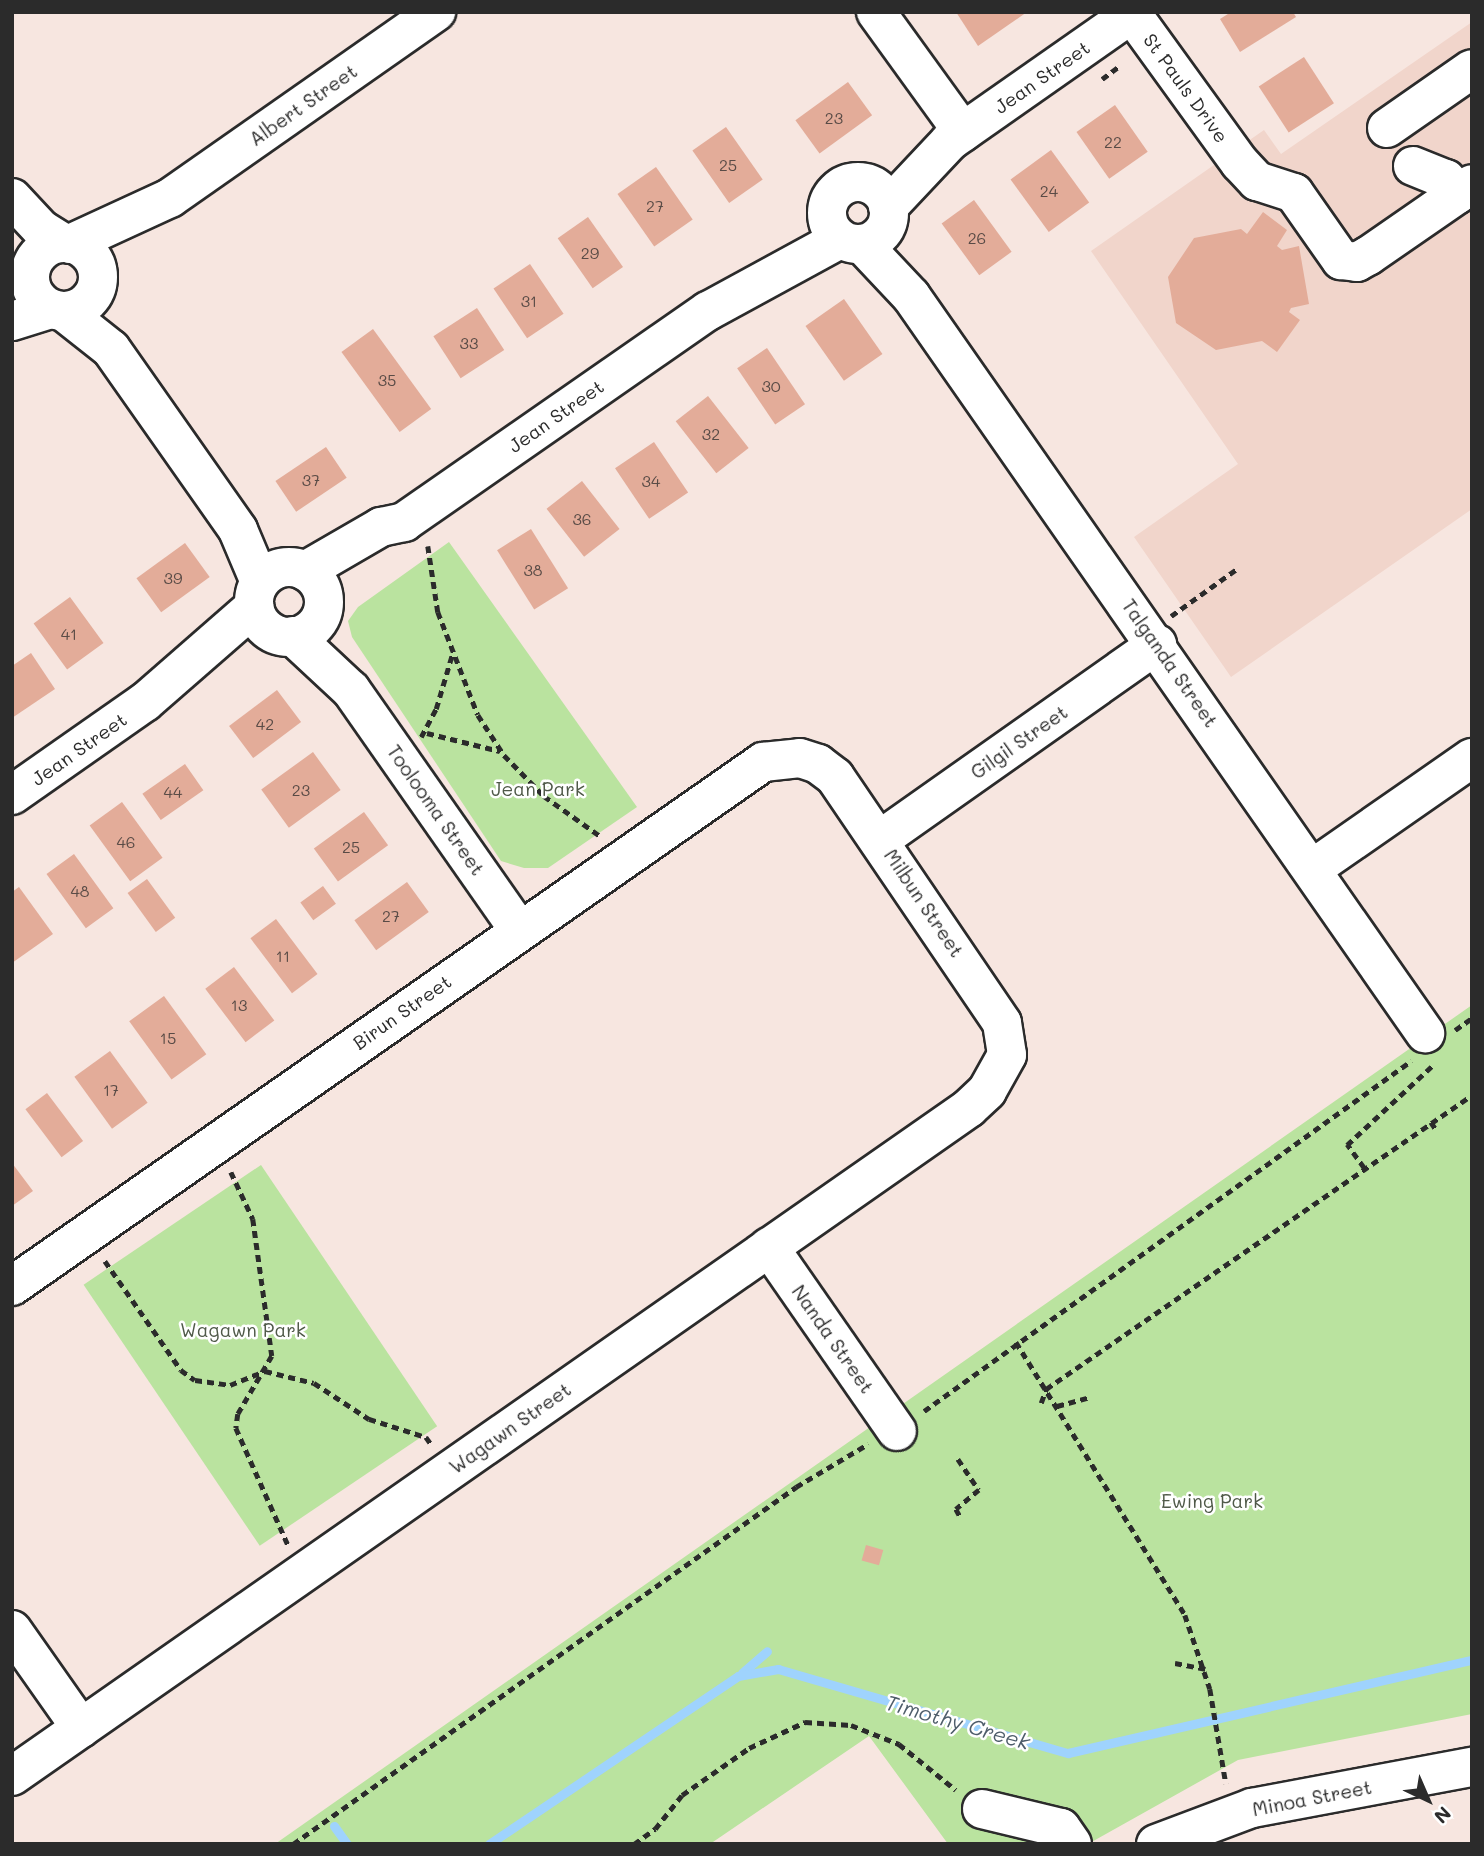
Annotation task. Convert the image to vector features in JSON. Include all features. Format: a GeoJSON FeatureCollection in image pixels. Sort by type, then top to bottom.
{"type":"FeatureCollection","features":[{"type":"Feature","properties":{"kind":"street","name":"Albert Street"},"geometry":{"type":"LineString","coordinates":[[12,321],[46,278],[170,198],[436,12]]}},
{"type":"Feature","properties":{"kind":"street"},"geometry":{"type":"LineString","coordinates":[[876,12],[957,136]]}},
{"type":"Feature","properties":{"kind":"street","name":"Jean Street"},"geometry":{"type":"LineString","coordinates":[[12,796],[145,702],[182,688],[289,602],[392,542],[416,533],[708,311],[862,220],[957,136],[1133,13]]}},
{"type":"Feature","properties":{"kind":"street","name":"St Pauls Drive"},"geometry":{"type":"LineString","coordinates":[[1133,13],[1240,163],[1257,181],[1294,193],[1341,260],[1357,262],[1368,256],[1464,189]]}},
{"type":"Feature","properties":{"kind":"street"},"geometry":{"type":"LineString","coordinates":[[1387,128],[1472,69]]}},
{"type":"Feature","properties":{"kind":"street"},"geometry":{"type":"LineString","coordinates":[[1413,166],[1464,189]]}},
{"type":"Feature","properties":{"kind":"street","name":"Toolooma Street"},"geometry":{"type":"LineString","coordinates":[[12,198],[41,229],[46,278]]}},
{"type":"Feature","properties":{"kind":"street","name":"Albert Street"},"geometry":{"type":"LineString","coordinates":[[46,278],[82,306],[97,282],[170,198]]}},
{"type":"Feature","properties":{"kind":"street","name":"Toolooma Street"},"geometry":{"type":"LineString","coordinates":[[12,210],[46,278],[111,349],[351,690],[412,743],[519,930]]}},
{"type":"Feature","properties":{"kind":"street","name":"Talganda Street"},"geometry":{"type":"LineString","coordinates":[[862,220],[911,296],[1168,629],[1312,869],[1427,1040]]}},
{"type":"Feature","properties":{"kind":"street"},"geometry":{"type":"LineString","coordinates":[[46,278],[89,254],[97,282]]}},
{"type":"Feature","properties":{"kind":"street","name":"Toolooma Street"},"geometry":{"type":"LineString","coordinates":[[97,282],[111,349]]}},
{"type":"Feature","properties":{"kind":"street","name":"Gilgil Street"},"geometry":{"type":"LineString","coordinates":[[881,839],[1168,629]]}},
{"type":"Feature","properties":{"kind":"street","name":"Milbun Street"},"geometry":{"type":"LineString","coordinates":[[800,758],[818,764],[835,777],[881,839],[1002,1023],[1007,1055],[1000,1071]]}},
{"type":"Feature","properties":{"kind":"street","name":"Birun Street"},"geometry":{"type":"LineString","coordinates":[[12,1286],[763,762],[800,758]]}},
{"type":"Feature","properties":{"kind":"street"},"geometry":{"type":"LineString","coordinates":[[1312,869],[1472,758]]}},
{"type":"Feature","properties":{"kind":"street","name":"Wagawn Street"},"geometry":{"type":"LineString","coordinates":[[12,1776],[968,1108],[1000,1071]]}},
{"type":"Feature","properties":{"kind":"street","name":"Nanda Street"},"geometry":{"type":"LineString","coordinates":[[769,1247],[897,1431]]}},
{"type":"Feature","properties":{"kind":"street"},"geometry":{"type":"LineString","coordinates":[[12,1630],[81,1728]]}},
{"type":"Feature","properties":{"kind":"street","name":"Minoa Street"},"geometry":{"type":"LineString","coordinates":[[1156,1844],[1252,1808],[1472,1767]]}},
{"type":"Feature","properties":{"kind":"street"},"geometry":{"type":"LineString","coordinates":[[982,1809],[1061,1828],[1072,1844]]}},
{"type":"Feature","properties":{"kind":"path"},"geometry":{"type":"LineString","coordinates":[[416,533],[452,654],[478,715],[503,753]]}},
{"type":"Feature","properties":{"kind":"path"},"geometry":{"type":"LineString","coordinates":[[1168,629],[1238,568]]}},
{"type":"Feature","properties":{"kind":"path"},"geometry":{"type":"LineString","coordinates":[[1164,607],[1168,629]]}},
{"type":"Feature","properties":{"kind":"path"},"geometry":{"type":"LineString","coordinates":[[452,654],[412,743],[495,747],[544,796],[596,832],[622,859]]}},
{"type":"Feature","properties":{"kind":"path"},"geometry":{"type":"LineString","coordinates":[[293,1844],[796,1487],[847,1453],[897,1431],[1427,1040],[1472,1018]]}},
{"type":"Feature","properties":{"kind":"path"},"geometry":{"type":"LineString","coordinates":[[1364,1168],[1347,1144],[1432,1068],[1437,1059],[1427,1040]]}},
{"type":"Feature","properties":{"kind":"path"},"geometry":{"type":"LineString","coordinates":[[1041,1403],[1046,1389],[1472,1095]]}},
{"type":"Feature","properties":{"kind":"path"},"geometry":{"type":"LineString","coordinates":[[1430,1122],[1437,1131]]}},
{"type":"Feature","properties":{"kind":"path"},"geometry":{"type":"LineString","coordinates":[[212,1145],[242,1189],[253,1219],[272,1356],[238,1414],[236,1429],[265,1500],[303,1574]]}},
{"type":"Feature","properties":{"kind":"path"},"geometry":{"type":"LineString","coordinates":[[86,1234],[181,1370],[195,1380],[230,1385],[265,1371],[314,1383],[369,1419],[426,1437],[450,1471]]}},
{"type":"Feature","properties":{"kind":"path"},"geometry":{"type":"LineString","coordinates":[[1016,1342],[1185,1615],[1205,1669],[1225,1763]]}},
{"type":"Feature","properties":{"kind":"path"},"geometry":{"type":"LineString","coordinates":[[1057,1406],[1091,1397]]}},
{"type":"Feature","properties":{"kind":"path"},"geometry":{"type":"LineString","coordinates":[[958,1459],[979,1490],[961,1501],[956,1509],[961,1518]]}},
{"type":"Feature","properties":{"kind":"path"},"geometry":{"type":"LineString","coordinates":[[1175,1663],[1205,1669]]}},
{"type":"Feature","properties":{"kind":"path"},"geometry":{"type":"LineString","coordinates":[[634,1844],[655,1829],[682,1795],[749,1748],[804,1722],[851,1725],[899,1744],[982,1809]]}},
{"type":"Feature","properties":{"kind":"shaded area"},"geometry":{"type":"Polygon","coordinates":[[[1472,22],[1472,509],[1231,677],[1134,537],[1238,464],[1091,251],[1264,130],[1281,154],[1472,22]]]}},
{"type":"Feature","properties":{"kind":"green space","name":"Jean Park"},"geometry":{"type":"Polygon","coordinates":[[[449,542],[637,807],[548,868],[524,868],[501,861],[352,637],[348,621],[358,607],[449,542]]]}},
{"type":"Feature","properties":{"kind":"green space","name":"Ewing Park"},"geometry":{"type":"Polygon","coordinates":[[[1472,1005],[1472,1714],[1238,1760],[1088,1844],[948,1844],[869,1736],[710,1844],[275,1844],[1472,1005]]]}},
{"type":"Feature","properties":{"kind":"green space","name":"Wagawn Park"},"geometry":{"type":"Polygon","coordinates":[[[261,1165],[437,1426],[260,1546],[84,1285],[261,1165]]]}},
{"type":"Feature","properties":{"kind":"building"},"geometry":{"type":"Polygon","coordinates":[[[956,12],[1027,12],[978,46],[956,12]]]}},
{"type":"Feature","properties":{"kind":"building"},"geometry":{"type":"Polygon","coordinates":[[[1231,12],[1293,12],[1296,17],[1240,52],[1220,19],[1231,12]]]}},
{"type":"Feature","properties":{"kind":"building"},"geometry":{"type":"Polygon","coordinates":[[[1304,57],[1334,103],[1289,133],[1259,86],[1304,57]]]}},
{"type":"Feature","properties":{"kind":"building"},"geometry":{"type":"Polygon","coordinates":[[[848,82],[872,115],[820,153],[795,120],[848,82]]]}},
{"type":"Feature","properties":{"kind":"building"},"geometry":{"type":"Polygon","coordinates":[[[1115,105],[1148,152],[1109,179],[1076,132],[1115,105]]]}},
{"type":"Feature","properties":{"kind":"building"},"geometry":{"type":"Polygon","coordinates":[[[726,127],[763,179],[729,203],[692,151],[726,127]]]}},
{"type":"Feature","properties":{"kind":"building"},"geometry":{"type":"Polygon","coordinates":[[[1051,150],[1089,203],[1049,232],[1011,179],[1051,150]]]}},
{"type":"Feature","properties":{"kind":"building"},"geometry":{"type":"Polygon","coordinates":[[[656,167],[693,219],[654,246],[617,194],[656,167]]]}},
{"type":"Feature","properties":{"kind":"building"},"geometry":{"type":"Polygon","coordinates":[[[974,200],[1012,252],[979,275],[942,224],[974,200]]]}},
{"type":"Feature","properties":{"kind":"building"},"geometry":{"type":"Polygon","coordinates":[[[1263,212],[1287,230],[1277,246],[1282,250],[1299,246],[1309,304],[1291,308],[1289,312],[1300,320],[1277,352],[1262,341],[1216,350],[1176,323],[1168,277],[1194,238],[1241,229],[1247,234],[1263,212]]]}},
{"type":"Feature","properties":{"kind":"building"},"geometry":{"type":"Polygon","coordinates":[[[588,217],[623,267],[593,288],[558,238],[588,217]]]}},
{"type":"Feature","properties":{"kind":"building"},"geometry":{"type":"Polygon","coordinates":[[[530,264],[564,314],[527,338],[494,289],[530,264]]]}},
{"type":"Feature","properties":{"kind":"building"},"geometry":{"type":"Polygon","coordinates":[[[844,299],[882,354],[844,381],[805,326],[844,299]]]}},
{"type":"Feature","properties":{"kind":"building"},"geometry":{"type":"Polygon","coordinates":[[[477,308],[504,350],[461,378],[433,336],[477,308]]]}},
{"type":"Feature","properties":{"kind":"building"},"geometry":{"type":"Polygon","coordinates":[[[373,329],[431,409],[400,432],[341,352],[373,329]]]}},
{"type":"Feature","properties":{"kind":"building"},"geometry":{"type":"Polygon","coordinates":[[[767,348],[805,404],[775,425],[737,368],[767,348]]]}},
{"type":"Feature","properties":{"kind":"building"},"geometry":{"type":"Polygon","coordinates":[[[708,396],[749,448],[716,473],[676,421],[708,396]]]}},
{"type":"Feature","properties":{"kind":"building"},"geometry":{"type":"Polygon","coordinates":[[[654,442],[688,493],[649,519],[615,468],[654,442]]]}},
{"type":"Feature","properties":{"kind":"building"},"geometry":{"type":"Polygon","coordinates":[[[326,447],[347,478],[296,512],[275,481],[326,447]]]}},
{"type":"Feature","properties":{"kind":"building"},"geometry":{"type":"Polygon","coordinates":[[[582,481],[620,529],[584,557],[547,509],[582,481]]]}},
{"type":"Feature","properties":{"kind":"building"},"geometry":{"type":"Polygon","coordinates":[[[531,529],[568,588],[534,610],[497,550],[531,529]]]}},
{"type":"Feature","properties":{"kind":"building"},"geometry":{"type":"Polygon","coordinates":[[[185,543],[210,577],[161,612],[136,578],[185,543]]]}},
{"type":"Feature","properties":{"kind":"building"},"geometry":{"type":"Polygon","coordinates":[[[70,597],[104,643],[67,670],[34,623],[70,597]]]}},
{"type":"Feature","properties":{"kind":"building"},"geometry":{"type":"Polygon","coordinates":[[[31,653],[55,689],[12,718],[12,666],[31,653]]]}},
{"type":"Feature","properties":{"kind":"building"},"geometry":{"type":"Polygon","coordinates":[[[277,690],[301,722],[253,758],[229,726],[277,690]]]}},
{"type":"Feature","properties":{"kind":"building"},"geometry":{"type":"Polygon","coordinates":[[[313,752],[341,790],[289,828],[261,790],[313,752]]]}},
{"type":"Feature","properties":{"kind":"building"},"geometry":{"type":"Polygon","coordinates":[[[185,764],[203,790],[161,820],[142,794],[185,764]]]}},
{"type":"Feature","properties":{"kind":"building"},"geometry":{"type":"Polygon","coordinates":[[[122,802],[163,858],[130,881],[90,826],[122,802]]]}},
{"type":"Feature","properties":{"kind":"building"},"geometry":{"type":"Polygon","coordinates":[[[364,812],[388,845],[338,882],[314,848],[364,812]]]}},
{"type":"Feature","properties":{"kind":"building"},"geometry":{"type":"Polygon","coordinates":[[[74,854],[113,908],[86,928],[46,874],[74,854]]]}},
{"type":"Feature","properties":{"kind":"building"},"geometry":{"type":"Polygon","coordinates":[[[147,879],[175,918],[156,932],[128,893],[147,879]]]}},
{"type":"Feature","properties":{"kind":"building"},"geometry":{"type":"Polygon","coordinates":[[[407,882],[429,912],[376,950],[354,920],[407,882]]]}},
{"type":"Feature","properties":{"kind":"building"},"geometry":{"type":"Polygon","coordinates":[[[323,886],[336,904],[313,920],[300,902],[323,886]]]}},
{"type":"Feature","properties":{"kind":"building"},"geometry":{"type":"Polygon","coordinates":[[[19,887],[53,934],[12,963],[12,892],[19,887]]]}},
{"type":"Feature","properties":{"kind":"building"},"geometry":{"type":"Polygon","coordinates":[[[276,919],[318,974],[292,993],[250,938],[276,919]]]}},
{"type":"Feature","properties":{"kind":"building"},"geometry":{"type":"Polygon","coordinates":[[[234,967],[274,1021],[246,1042],[205,989],[234,967]]]}},
{"type":"Feature","properties":{"kind":"building"},"geometry":{"type":"Polygon","coordinates":[[[164,996],[206,1054],[172,1080],[129,1021],[164,996]]]}},
{"type":"Feature","properties":{"kind":"building"},"geometry":{"type":"Polygon","coordinates":[[[110,1051],[148,1103],[112,1129],[74,1077],[110,1051]]]}},
{"type":"Feature","properties":{"kind":"building"},"geometry":{"type":"Polygon","coordinates":[[[47,1093],[83,1141],[62,1157],[25,1109],[47,1093]]]}},
{"type":"Feature","properties":{"kind":"building"},"geometry":{"type":"Polygon","coordinates":[[[12,1163],[33,1191],[12,1206],[12,1163]]]}},
{"type":"Feature","properties":{"kind":"building"},"geometry":{"type":"Polygon","coordinates":[[[866,1545],[883,1550],[879,1565],[862,1560],[866,1545]]]}},
{"type":"Feature","properties":{"kind":"waterway"},"geometry":{"type":"LineString","coordinates":[[742,1673],[767,1651]]}},
{"type":"Feature","properties":{"kind":"waterway","name":"Timothy Creek"},"geometry":{"type":"LineString","coordinates":[[489,1844],[738,1676],[778,1669],[1068,1753],[1472,1660]]}},
{"type":"Feature","properties":{"kind":"waterway"},"geometry":{"type":"LineString","coordinates":[[334,1826],[347,1844]]}}]}
